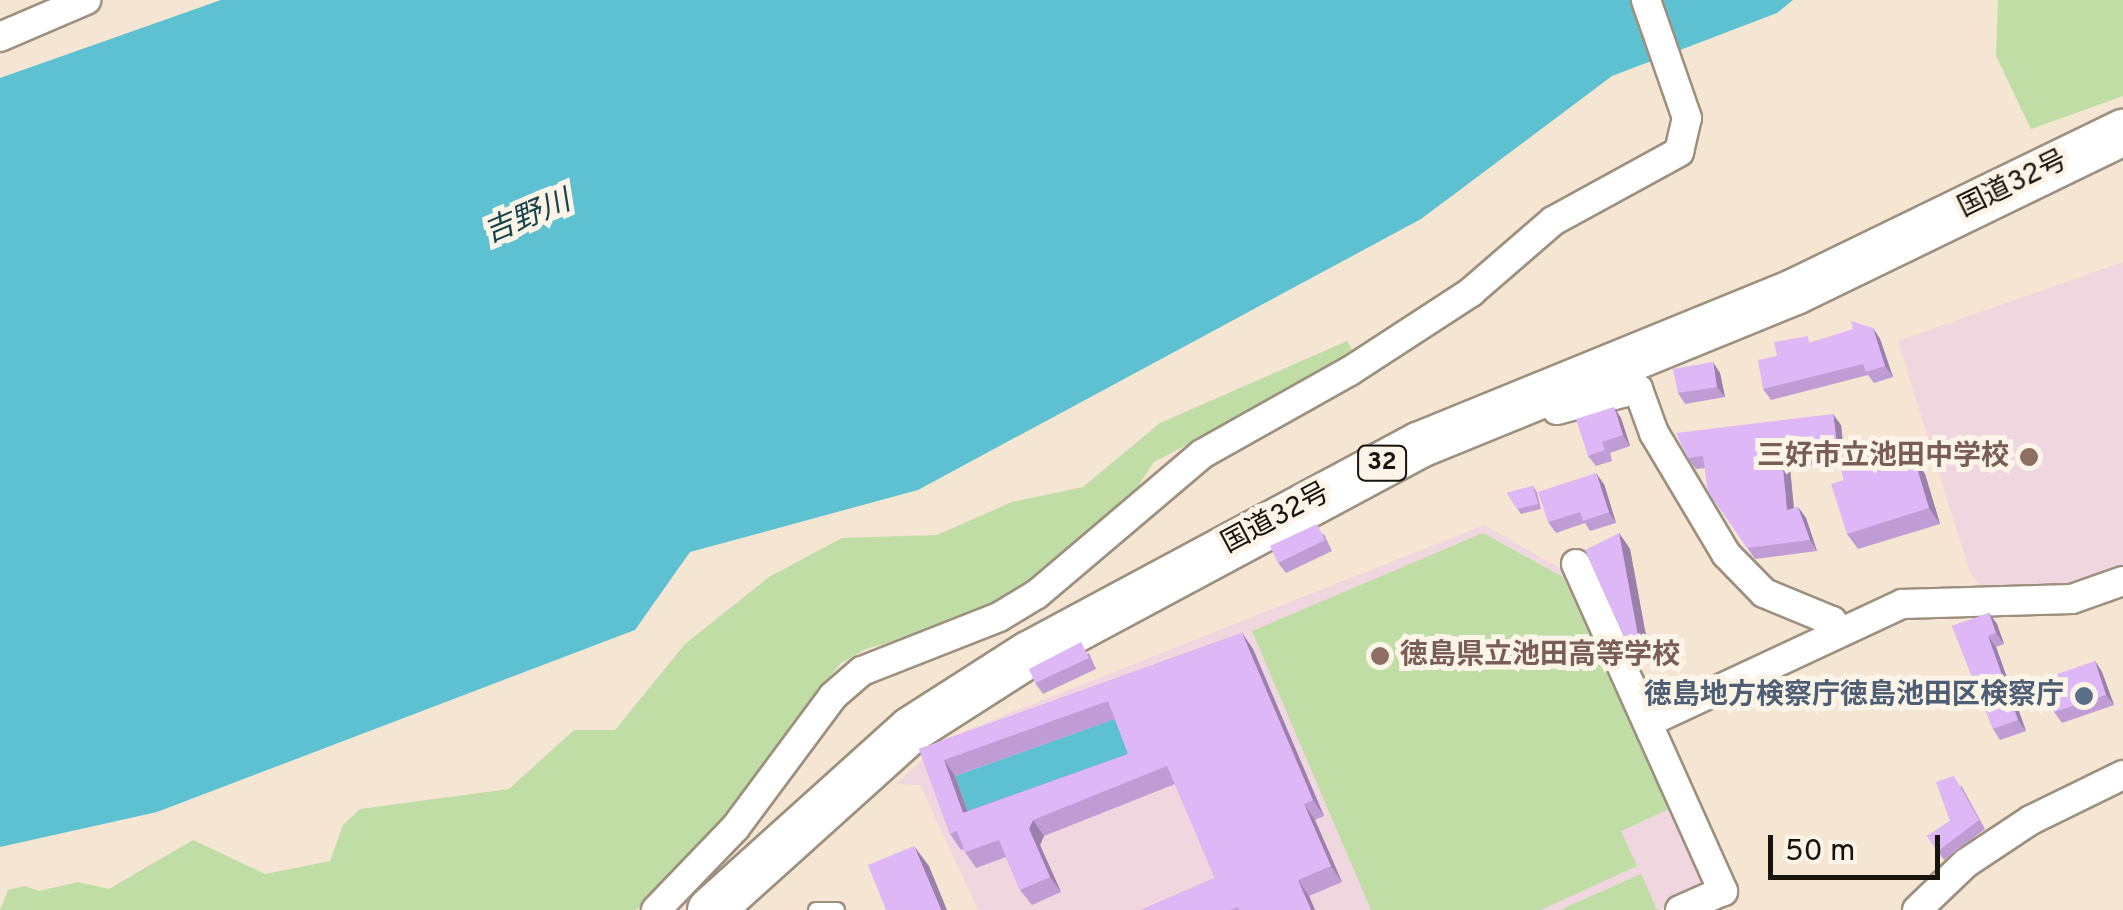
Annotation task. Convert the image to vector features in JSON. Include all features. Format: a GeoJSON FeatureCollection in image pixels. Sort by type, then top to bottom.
{"type":"FeatureCollection","features":[{"type":"Feature","properties":{"kind":"highway","name":"国道32号"},"geometry":{"type":"LineString","coordinates":[[710,910],[911,729],[1030,653],[1420,444],[1795,292],[2123,132]]}},
{"type":"Feature","properties":{"kind":"street"},"geometry":{"type":"LineString","coordinates":[[0,37],[86,0]]}},
{"type":"Feature","properties":{"kind":"street"},"geometry":{"type":"LineString","coordinates":[[656,910],[736,828],[833,696],[862,671],[999,617],[1036,594],[1202,454],[1334,381],[1471,292],[1553,221],[1679,152],[1686,118],[1646,0]]}},
{"type":"Feature","properties":{"kind":"street"},"geometry":{"type":"LineString","coordinates":[[1546,392],[1557,410],[1638,389],[1654,432],[1726,554],[1764,593],[1832,621],[1839,630]]}},
{"type":"Feature","properties":{"kind":"street"},"geometry":{"type":"LineString","coordinates":[[1576,564],[1723,891],[1680,910]]}},
{"type":"Feature","properties":{"kind":"street"},"geometry":{"type":"LineString","coordinates":[[1649,722],[1839,630],[1902,604],[2072,599],[2123,581]]}},
{"type":"Feature","properties":{"kind":"street"},"geometry":{"type":"LineString","coordinates":[[1917,910],[1966,863],[2032,820],[2123,775]]}},
{"type":"Feature","properties":{"kind":"lane"},"geometry":{"type":"LineString","coordinates":[[816,910],[837,910]]}},
{"type":"Feature","properties":{"kind":"shaded area","name":"三好市立池田中学校"},"geometry":{"type":"Polygon","coordinates":[[[2123,262],[2123,573],[2092,585],[1981,587],[1970,573],[1898,341],[2123,262]]]}},
{"type":"Feature","properties":{"kind":"shaded area","name":"徳島県立池田高等学校"},"geometry":{"type":"Polygon","coordinates":[[[1484,525],[1568,573],[1710,884],[1660,910],[978,910],[920,785],[896,784],[945,739],[1484,525]]]}},
{"type":"Feature","properties":{"kind":"green space"},"geometry":{"type":"Polygon","coordinates":[[[1998,0],[2123,0],[2123,96],[2031,129],[1996,56],[1998,0]]]}},
{"type":"Feature","properties":{"kind":"green space"},"geometry":{"type":"Polygon","coordinates":[[[1347,341],[1352,349],[1345,361],[1154,462],[1132,495],[1036,579],[981,616],[866,649],[841,663],[791,724],[787,743],[724,830],[636,910],[0,910],[8,890],[25,886],[39,891],[78,882],[109,889],[193,840],[265,874],[330,861],[343,825],[360,809],[509,789],[574,730],[615,730],[685,644],[769,577],[842,538],[937,535],[1012,502],[1083,487],[1160,423],[1347,341]]]}},
{"type":"Feature","properties":{"kind":"green space"},"geometry":{"type":"Polygon","coordinates":[[[1483,533],[1563,577],[1669,809],[1621,831],[1637,866],[1541,910],[1371,910],[1252,631],[1483,533]]]}},
{"type":"Feature","properties":{"kind":"green space"},"geometry":{"type":"Polygon","coordinates":[[[1641,874],[1657,910],[1564,910],[1564,908],[1641,874]]]}},
{"type":"Feature","properties":{"kind":"water","name":"吉野川"},"geometry":{"type":"Polygon","coordinates":[[[221,0],[1793,0],[1777,13],[1612,76],[1421,219],[918,490],[690,552],[635,630],[157,812],[0,847],[0,78],[221,0]]]}},
{"type":"Feature","properties":{"kind":"water"},"geometry":{"type":"Polygon","coordinates":[[[1120,717],[1139,770],[974,829],[955,776],[1120,717]]]}},
{"type":"Feature","properties":{"kind":"building"},"geometry":{"type":"Polygon","coordinates":[[[1851,321],[1873,328],[1885,366],[1866,372],[1863,364],[1763,389],[1758,360],[1777,356],[1774,342],[1808,336],[1809,343],[1853,329],[1851,321]]]}},
{"type":"Feature","properties":{"kind":"building"},"geometry":{"type":"Polygon","coordinates":[[[1713,362],[1717,387],[1678,393],[1673,369],[1713,362]]]}},
{"type":"Feature","properties":{"kind":"building"},"geometry":{"type":"Polygon","coordinates":[[[1614,407],[1623,435],[1602,442],[1605,450],[1588,456],[1576,419],[1614,407]]]}},
{"type":"Feature","properties":{"kind":"building"},"geometry":{"type":"Polygon","coordinates":[[[1833,414],[1838,451],[1782,458],[1787,510],[1798,507],[1810,540],[1747,548],[1708,491],[1703,456],[1688,458],[1676,433],[1833,414]]]}},
{"type":"Feature","properties":{"kind":"building"},"geometry":{"type":"Polygon","coordinates":[[[1895,441],[1902,462],[1914,458],[1929,508],[1847,534],[1831,484],[1844,480],[1838,459],[1895,441]]]}},
{"type":"Feature","properties":{"kind":"building"},"geometry":{"type":"Polygon","coordinates":[[[1596,473],[1609,512],[1583,521],[1580,512],[1548,522],[1538,492],[1596,473]]]}},
{"type":"Feature","properties":{"kind":"building"},"geometry":{"type":"Polygon","coordinates":[[[1533,486],[1538,504],[1517,509],[1507,493],[1533,486]]]}},
{"type":"Feature","properties":{"kind":"building"},"geometry":{"type":"Polygon","coordinates":[[[1317,524],[1325,540],[1278,563],[1270,546],[1317,524]]]}},
{"type":"Feature","properties":{"kind":"building"},"geometry":{"type":"Polygon","coordinates":[[[1619,533],[1638,636],[1626,641],[1585,550],[1619,533]]]}},
{"type":"Feature","properties":{"kind":"building"},"geometry":{"type":"Polygon","coordinates":[[[1989,613],[1996,633],[1988,636],[2018,720],[1993,729],[1952,626],[1989,613]]]}},
{"type":"Feature","properties":{"kind":"building"},"geometry":{"type":"Polygon","coordinates":[[[1242,633],[1313,800],[1304,804],[1331,866],[1298,880],[1311,910],[1141,910],[1215,878],[1167,766],[1033,820],[1029,829],[1050,877],[1020,890],[999,840],[965,852],[957,831],[950,834],[919,749],[1242,633]],[[1108,701],[944,760],[963,813],[1128,754],[1108,701]]]}},
{"type":"Feature","properties":{"kind":"building"},"geometry":{"type":"Polygon","coordinates":[[[1081,642],[1089,658],[1035,683],[1029,669],[1081,642]]]}},
{"type":"Feature","properties":{"kind":"building"},"geometry":{"type":"Polygon","coordinates":[[[2095,661],[2106,695],[2054,712],[2043,679],[2095,661]]]}},
{"type":"Feature","properties":{"kind":"building"},"geometry":{"type":"Polygon","coordinates":[[[1954,776],[1979,820],[1938,851],[1927,836],[1950,821],[1936,782],[1954,776]]]}},
{"type":"Feature","properties":{"kind":"building"},"geometry":{"type":"Polygon","coordinates":[[[914,846],[941,910],[886,910],[868,865],[914,846]]]}},
{"type":"Feature","properties":{"kind":"place","name":"三好市立池田中学校"},"geometry":{"type":"Point","coordinates":[2029,457]}},
{"type":"Feature","properties":{"kind":"place","name":"徳島県立池田高等学校"},"geometry":{"type":"Point","coordinates":[1380,656]}},
{"type":"Feature","properties":{"kind":"place","name":"徳島地方検察庁徳島池田区検察庁"},"geometry":{"type":"Point","coordinates":[2084,696]}}]}
